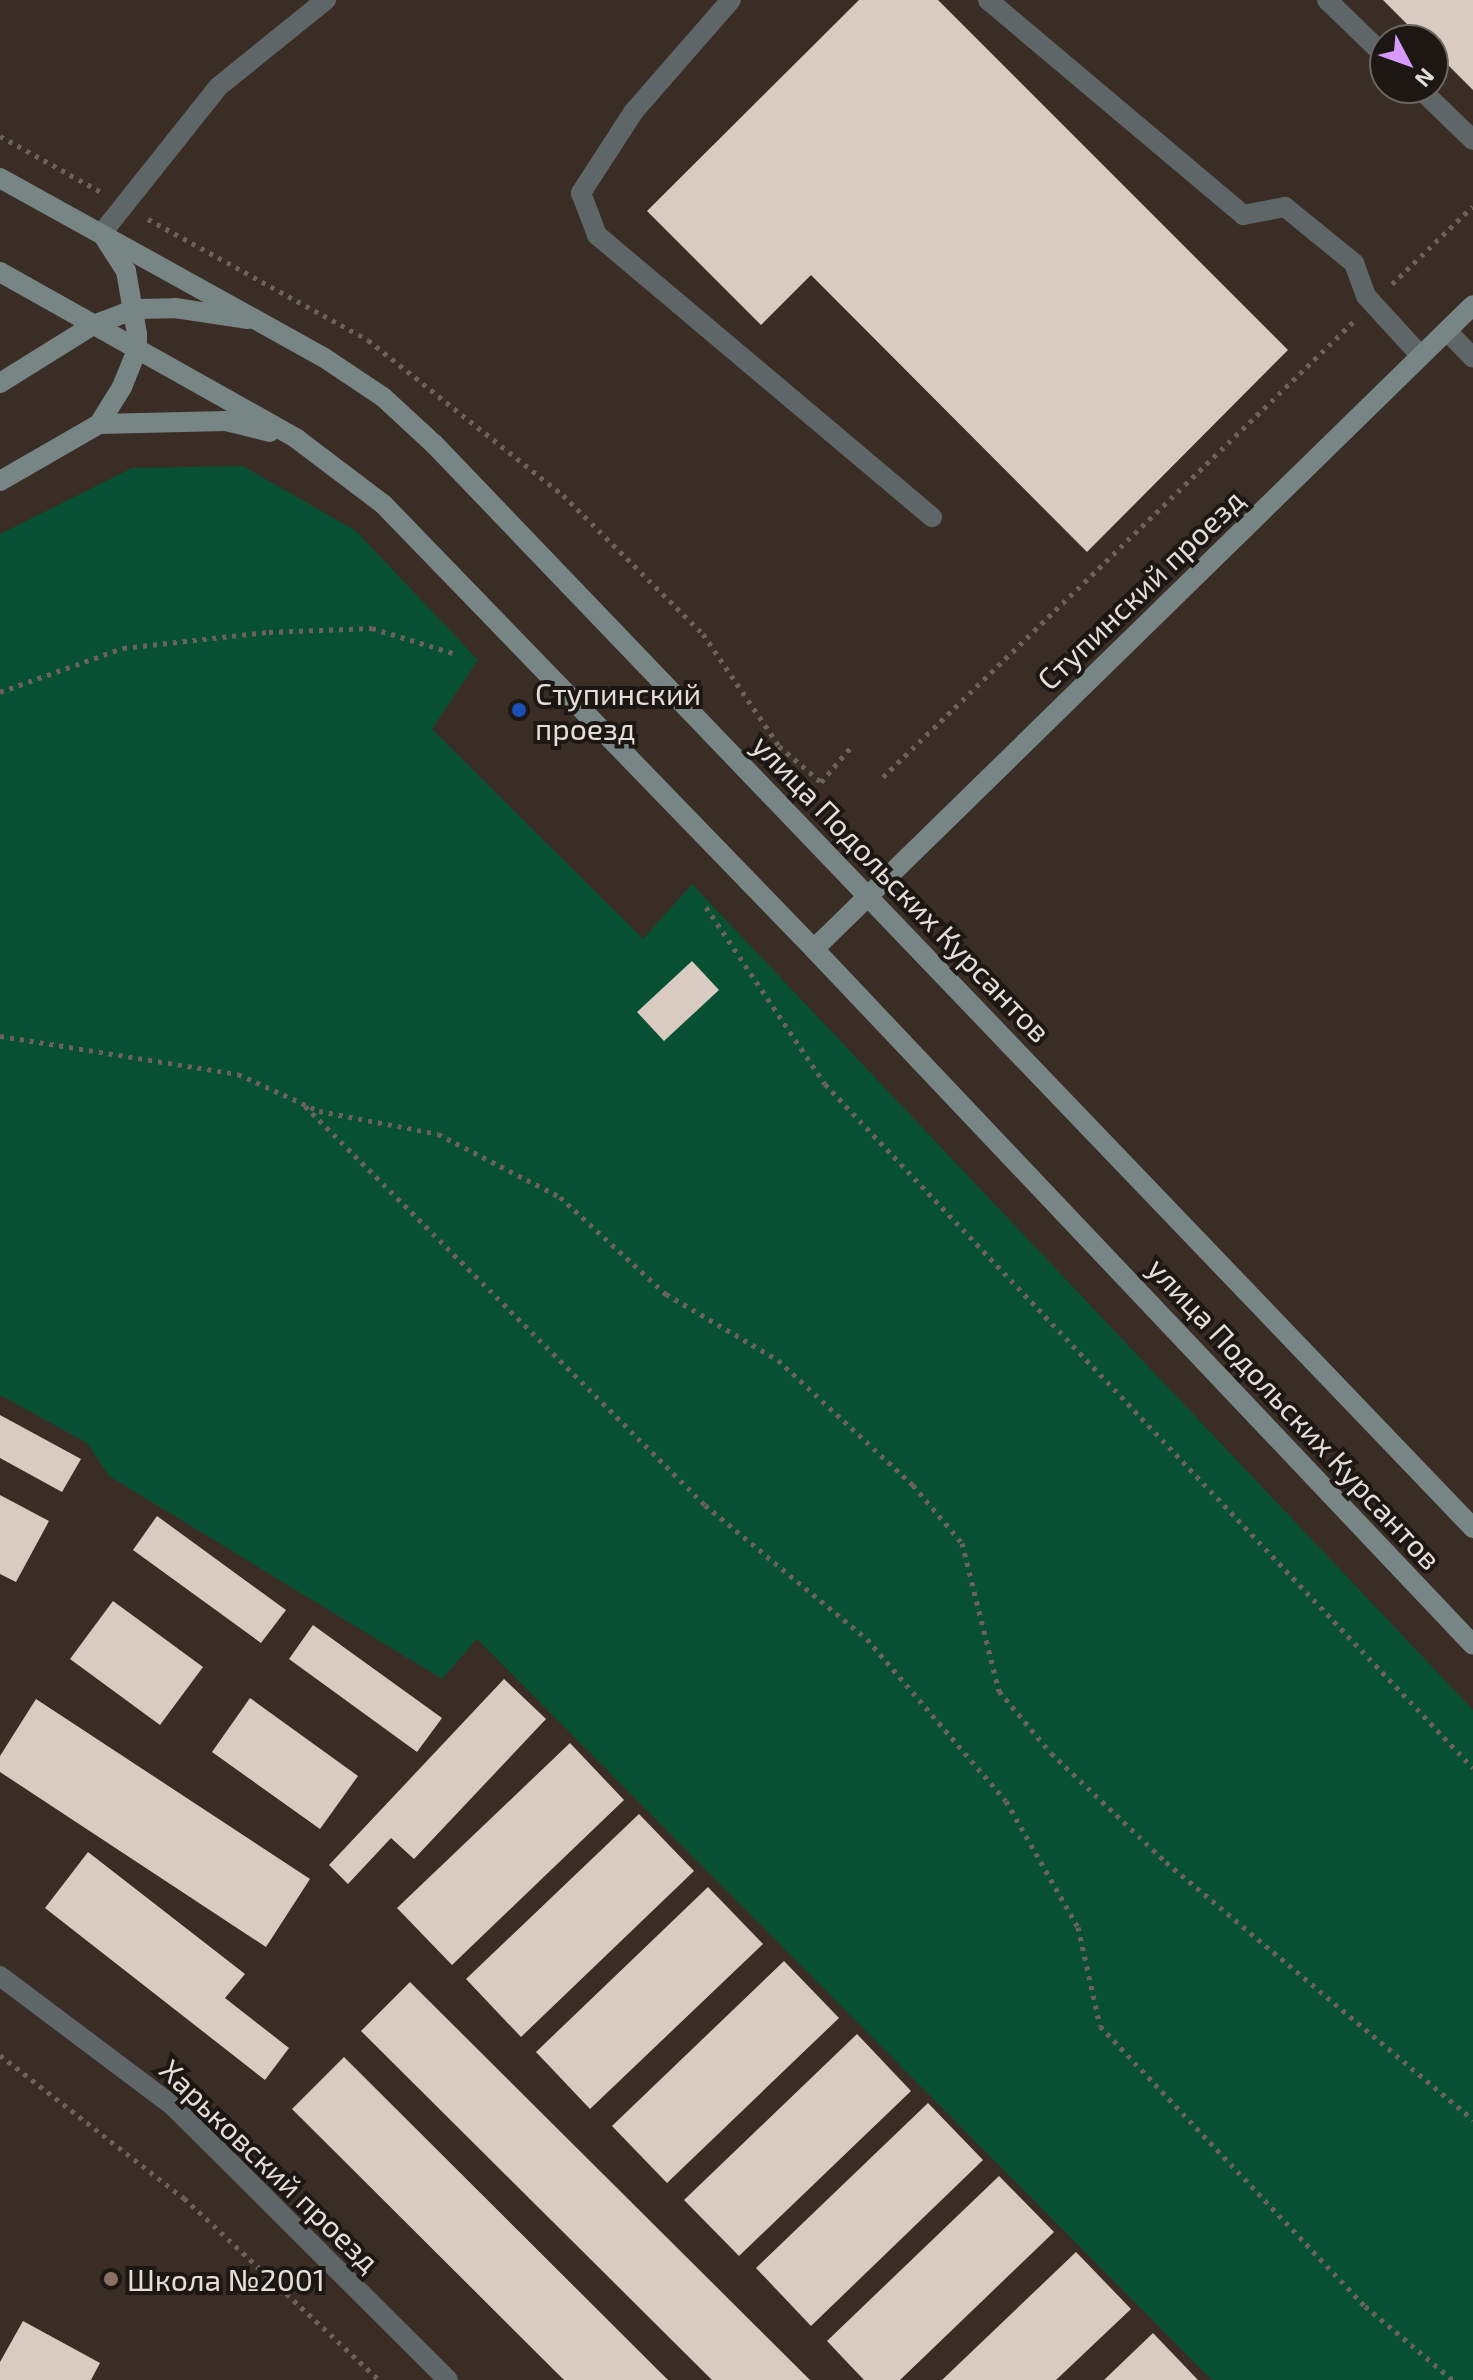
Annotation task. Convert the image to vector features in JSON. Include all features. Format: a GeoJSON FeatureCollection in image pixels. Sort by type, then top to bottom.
{"type":"FeatureCollection","features":[{"type":"Feature","properties":{"kind":"main road","name":"улица Подольских Курсантов"},"geometry":{"type":"LineString","coordinates":[[0,178],[261,321],[383,397],[434,444],[1473,1528]]}},
{"type":"Feature","properties":{"kind":"main road"},"geometry":{"type":"LineString","coordinates":[[99,424],[137,350],[136,309],[126,271],[102,233]]}},
{"type":"Feature","properties":{"kind":"main road","name":"улица Подольских Курсантов"},"geometry":{"type":"LineString","coordinates":[[0,272],[297,439],[383,504],[814,949],[1473,1645]]}},
{"type":"Feature","properties":{"kind":"main road","name":"Ступинский проезд"},"geometry":{"type":"LineString","coordinates":[[814,949],[1473,305]]}},
{"type":"Feature","properties":{"kind":"main road","name":"улица Подольских Курсантов"},"geometry":{"type":"LineString","coordinates":[[0,383],[93,325],[136,309],[175,308],[261,321]]}},
{"type":"Feature","properties":{"kind":"main road","name":"улица Подольских Курсантов"},"geometry":{"type":"LineString","coordinates":[[0,481],[99,424],[226,421],[297,439]]}},
{"type":"Feature","properties":{"kind":"street"},"geometry":{"type":"LineString","coordinates":[[102,233],[218,87],[326,0]]}},
{"type":"Feature","properties":{"kind":"street"},"geometry":{"type":"LineString","coordinates":[[731,0],[634,111],[581,193],[597,235],[932,517]]}},
{"type":"Feature","properties":{"kind":"street"},"geometry":{"type":"LineString","coordinates":[[988,0],[1243,215],[1285,207],[1354,263],[1372,303],[1421,356]]}},
{"type":"Feature","properties":{"kind":"street"},"geometry":{"type":"LineString","coordinates":[[1327,0],[1369,41]]}},
{"type":"Feature","properties":{"kind":"street"},"geometry":{"type":"LineString","coordinates":[[1436,104],[1473,140]]}},
{"type":"Feature","properties":{"kind":"street"},"geometry":{"type":"LineString","coordinates":[[1447,331],[1473,358]]}},
{"type":"Feature","properties":{"kind":"street","name":"Харьковский проезд"},"geometry":{"type":"LineString","coordinates":[[0,1976],[173,2106],[448,2380]]}},
{"type":"Feature","properties":{"kind":"path"},"geometry":{"type":"LineString","coordinates":[[883,777],[1473,206]]}},
{"type":"Feature","properties":{"kind":"path"},"geometry":{"type":"LineString","coordinates":[[0,692],[123,648],[269,632],[372,628],[456,654]]}},
{"type":"Feature","properties":{"kind":"path"},"geometry":{"type":"LineString","coordinates":[[821,782],[852,746]]}},
{"type":"Feature","properties":{"kind":"path"},"geometry":{"type":"LineString","coordinates":[[706,907],[825,1084],[1473,1768]]}},
{"type":"Feature","properties":{"kind":"path"},"geometry":{"type":"LineString","coordinates":[[0,1036],[238,1074],[319,1111],[438,1134],[560,1197],[666,1294],[778,1360],[913,1485],[962,1543],[999,1691],[1051,1753],[1166,1862],[1473,2120]]}},
{"type":"Feature","properties":{"kind":"path"},"geometry":{"type":"LineString","coordinates":[[302,1103],[705,1505],[867,1639],[1006,1801],[1078,1927],[1100,2026],[1365,2306],[1453,2380]]}},
{"type":"Feature","properties":{"kind":"path"},"geometry":{"type":"LineString","coordinates":[[0,2055],[184,2198],[379,2380]]}},
{"type":"Feature","properties":{"kind":"green space"},"geometry":{"type":"Polygon","coordinates":[[[243,466],[356,531],[478,660],[432,729],[643,939],[692,884],[1473,1710],[1473,2380],[1212,2380],[477,1639],[442,1679],[109,1476],[87,1443],[0,1395],[0,534],[132,468],[243,466]]]}},
{"type":"Feature","properties":{"kind":"building"},"geometry":{"type":"Polygon","coordinates":[[[859,0],[938,0],[1288,350],[1087,552],[811,275],[761,325],[647,211],[859,0]]]}},
{"type":"Feature","properties":{"kind":"building"},"geometry":{"type":"Polygon","coordinates":[[[1383,0],[1473,0],[1473,90],[1449,66],[1449,24],[1407,24],[1383,0]]]}},
{"type":"Feature","properties":{"kind":"building"},"geometry":{"type":"Polygon","coordinates":[[[692,961],[719,990],[664,1041],[637,1012],[692,961]]]}},
{"type":"Feature","properties":{"kind":"building"},"geometry":{"type":"Polygon","coordinates":[[[0,1415],[81,1459],[62,1492],[0,1458],[0,1415]]]}},
{"type":"Feature","properties":{"kind":"building"},"geometry":{"type":"Polygon","coordinates":[[[0,1495],[49,1521],[16,1582],[0,1574],[0,1495]]]}},
{"type":"Feature","properties":{"kind":"building"},"geometry":{"type":"Polygon","coordinates":[[[157,1516],[286,1610],[261,1643],[133,1550],[157,1516]]]}},
{"type":"Feature","properties":{"kind":"building"},"geometry":{"type":"Polygon","coordinates":[[[113,1601],[203,1667],[160,1725],[70,1659],[113,1601]]]}},
{"type":"Feature","properties":{"kind":"building"},"geometry":{"type":"Polygon","coordinates":[[[313,1625],[442,1718],[417,1752],[289,1659],[313,1625]]]}},
{"type":"Feature","properties":{"kind":"building"},"geometry":{"type":"Polygon","coordinates":[[[504,1679],[546,1719],[414,1859],[391,1838],[348,1884],[329,1865],[504,1679]]]}},
{"type":"Feature","properties":{"kind":"building"},"geometry":{"type":"Polygon","coordinates":[[[250,1698],[358,1776],[320,1829],[212,1752],[250,1698]]]}},
{"type":"Feature","properties":{"kind":"building"},"geometry":{"type":"Polygon","coordinates":[[[36,1699],[310,1879],[266,1947],[0,1772],[0,1756],[36,1699]]]}},
{"type":"Feature","properties":{"kind":"building"},"geometry":{"type":"Polygon","coordinates":[[[570,1743],[624,1800],[452,1965],[397,1908],[570,1743]]]}},
{"type":"Feature","properties":{"kind":"building"},"geometry":{"type":"Polygon","coordinates":[[[639,1814],[694,1871],[521,2037],[466,1979],[639,1814]]]}},
{"type":"Feature","properties":{"kind":"building"},"geometry":{"type":"Polygon","coordinates":[[[88,1852],[245,1974],[225,1998],[289,2048],[265,2080],[45,1908],[88,1852]]]}},
{"type":"Feature","properties":{"kind":"building"},"geometry":{"type":"Polygon","coordinates":[[[708,1887],[763,1944],[590,2109],[536,2052],[708,1887]]]}},
{"type":"Feature","properties":{"kind":"building"},"geometry":{"type":"Polygon","coordinates":[[[784,1961],[839,2018],[667,2183],[612,2126],[784,1961]]]}},
{"type":"Feature","properties":{"kind":"building"},"geometry":{"type":"Polygon","coordinates":[[[410,1982],[810,2380],[712,2380],[361,2031],[410,1982]]]}},
{"type":"Feature","properties":{"kind":"building"},"geometry":{"type":"Polygon","coordinates":[[[857,2034],[911,2091],[739,2256],[684,2200],[857,2034]]]}},
{"type":"Feature","properties":{"kind":"building"},"geometry":{"type":"Polygon","coordinates":[[[344,2057],[668,2380],[564,2380],[292,2109],[344,2057]]]}},
{"type":"Feature","properties":{"kind":"building"},"geometry":{"type":"Polygon","coordinates":[[[928,2103],[983,2160],[811,2326],[756,2268],[928,2103]]]}},
{"type":"Feature","properties":{"kind":"building"},"geometry":{"type":"Polygon","coordinates":[[[999,2176],[1054,2232],[900,2380],[864,2380],[827,2341],[999,2176]]]}},
{"type":"Feature","properties":{"kind":"building"},"geometry":{"type":"Polygon","coordinates":[[[1076,2252],[1131,2309],[1056,2380],[942,2380],[1076,2252]]]}},
{"type":"Feature","properties":{"kind":"building"},"geometry":{"type":"Polygon","coordinates":[[[23,2321],[100,2363],[91,2380],[0,2380],[0,2362],[23,2321]]]}},
{"type":"Feature","properties":{"kind":"building"},"geometry":{"type":"Polygon","coordinates":[[[1153,2333],[1198,2380],[1104,2380],[1153,2333]]]}},
{"type":"Feature","properties":{"kind":"place","name":"Ступинский проезд"},"geometry":{"type":"Point","coordinates":[519,710]}},
{"type":"Feature","properties":{"kind":"place","name":"Школа №2001"},"geometry":{"type":"Point","coordinates":[111,2279]}}]}
